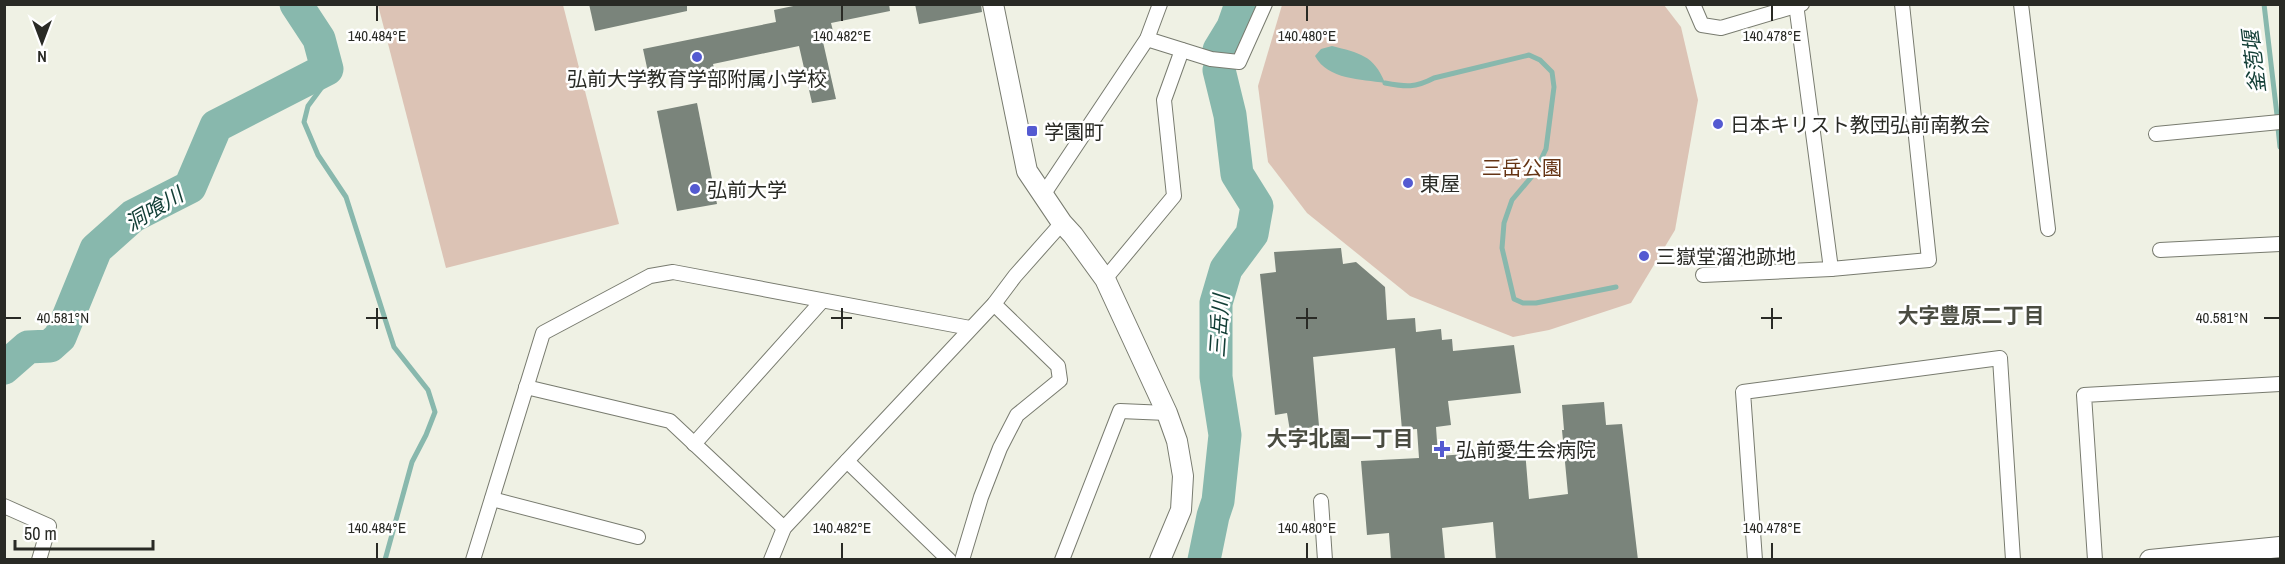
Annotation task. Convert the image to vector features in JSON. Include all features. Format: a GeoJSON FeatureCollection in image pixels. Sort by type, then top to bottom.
{"type":"FeatureCollection","features":[{"type":"Feature","properties":{"kind":"street"},"geometry":{"type":"LineString","coordinates":[[993,4],[1027,171],[1062,223],[1105,279],[1167,413],[1177,441],[1183,476],[1181,510],[1160,560]]}},
{"type":"Feature","properties":{"kind":"street"},"geometry":{"type":"LineString","coordinates":[[1043,195],[1147,39],[1160,4]]}},
{"type":"Feature","properties":{"kind":"street"},"geometry":{"type":"LineString","coordinates":[[1147,39],[1211,59],[1239,62],[1265,4]]}},
{"type":"Feature","properties":{"kind":"street"},"geometry":{"type":"LineString","coordinates":[[1693,4],[1702,25],[1721,28],[1802,4]]}},
{"type":"Feature","properties":{"kind":"street"},"geometry":{"type":"LineString","coordinates":[[1703,275],[1830,269],[1929,260],[1902,4]]}},
{"type":"Feature","properties":{"kind":"street"},"geometry":{"type":"LineString","coordinates":[[2021,4],[2048,230]]}},
{"type":"Feature","properties":{"kind":"street"},"geometry":{"type":"LineString","coordinates":[[1796,5],[1830,269]]}},
{"type":"Feature","properties":{"kind":"street"},"geometry":{"type":"LineString","coordinates":[[1105,279],[1174,196],[1164,100],[1182,50]]}},
{"type":"Feature","properties":{"kind":"street"},"geometry":{"type":"LineString","coordinates":[[2156,134],[2280,122]]}},
{"type":"Feature","properties":{"kind":"street"},"geometry":{"type":"LineString","coordinates":[[771,560],[784,528],[994,304],[1015,276],[1062,223]]}},
{"type":"Feature","properties":{"kind":"street"},"geometry":{"type":"LineString","coordinates":[[2160,250],[2280,244]]}},
{"type":"Feature","properties":{"kind":"street"},"geometry":{"type":"LineString","coordinates":[[473,560],[543,333],[650,276],[673,272],[970,328]]}},
{"type":"Feature","properties":{"kind":"street"},"geometry":{"type":"LineString","coordinates":[[694,444],[822,301]]}},
{"type":"Feature","properties":{"kind":"street"},"geometry":{"type":"LineString","coordinates":[[962,560],[981,497],[1000,447],[1017,415],[1060,380],[1058,366],[994,304]]}},
{"type":"Feature","properties":{"kind":"street"},"geometry":{"type":"LineString","coordinates":[[1755,560],[1743,392],[2000,358],[2013,560]]}},
{"type":"Feature","properties":{"kind":"street"},"geometry":{"type":"LineString","coordinates":[[2095,560],[2084,395],[2280,384]]}},
{"type":"Feature","properties":{"kind":"street"},"geometry":{"type":"LineString","coordinates":[[525,387],[670,421],[784,528]]}},
{"type":"Feature","properties":{"kind":"street"},"geometry":{"type":"LineString","coordinates":[[1062,560],[1120,411],[1167,413]]}},
{"type":"Feature","properties":{"kind":"street"},"geometry":{"type":"LineString","coordinates":[[847,461],[949,560]]}},
{"type":"Feature","properties":{"kind":"street"},"geometry":{"type":"LineString","coordinates":[[492,499],[638,537]]}},
{"type":"Feature","properties":{"kind":"street"},"geometry":{"type":"LineString","coordinates":[[1321,501],[1325,560]]}},
{"type":"Feature","properties":{"kind":"street"},"geometry":{"type":"LineString","coordinates":[[4,506],[49,526],[39,560]]}},
{"type":"Feature","properties":{"kind":"street"},"geometry":{"type":"LineString","coordinates":[[2150,560],[2280,547]]}},
{"type":"Feature","properties":{"kind":"green space"},"geometry":{"type":"Polygon","coordinates":[[[378,5],[563,5],[619,224],[446,268],[378,5]]]}},
{"type":"Feature","properties":{"kind":"green space","name":"三岳公園"},"geometry":{"type":"Polygon","coordinates":[[[1282,5],[1664,5],[1681,27],[1698,100],[1675,230],[1631,303],[1549,330],[1513,337],[1410,296],[1307,213],[1268,162],[1258,86],[1282,5]]]}},
{"type":"Feature","properties":{"kind":"water"},"geometry":{"type":"Polygon","coordinates":[[[1332,46],[1371,61],[1385,83],[1346,77],[1328,70],[1315,56],[1321,49],[1332,46]]]}},
{"type":"Feature","properties":{"kind":"building"},"geometry":{"type":"Polygon","coordinates":[[[589,4],[687,4],[687,11],[595,31],[589,4]]]}},
{"type":"Feature","properties":{"kind":"building","name":"弘前大学教育学部附属小学校"},"geometry":{"type":"Polygon","coordinates":[[[803,4],[889,4],[890,11],[831,23],[835,39],[823,42],[836,99],[812,103],[799,46],[713,64],[714,68],[690,72],[689,69],[649,77],[643,49],[776,22],[774,10],[803,4]]]}},
{"type":"Feature","properties":{"kind":"building"},"geometry":{"type":"Polygon","coordinates":[[[915,4],[981,4],[982,12],[919,24],[915,4]]]}},
{"type":"Feature","properties":{"kind":"building"},"geometry":{"type":"Polygon","coordinates":[[[697,103],[717,204],[677,211],[657,111],[697,103]]]}},
{"type":"Feature","properties":{"kind":"building"},"geometry":{"type":"Polygon","coordinates":[[[1341,248],[1343,264],[1356,262],[1385,287],[1387,320],[1415,318],[1416,332],[1441,329],[1442,340],[1452,339],[1453,351],[1514,345],[1521,393],[1448,401],[1451,425],[1436,427],[1438,456],[1525,450],[1529,499],[1568,494],[1562,405],[1604,402],[1606,425],[1622,424],[1638,560],[1496,560],[1493,522],[1442,528],[1445,560],[1391,560],[1389,533],[1367,535],[1361,461],[1419,458],[1417,429],[1402,430],[1395,348],[1313,357],[1319,426],[1290,431],[1287,413],[1275,415],[1260,274],[1276,272],[1274,252],[1341,248]]]}},
{"type":"Feature","properties":{"kind":"waterway","name":"洞喰川"},"geometry":{"type":"LineString","coordinates":[[4,368],[28,347],[50,346],[60,337],[96,249],[133,216],[190,187],[216,126],[327,69],[319,39],[296,4]]}},
{"type":"Feature","properties":{"kind":"waterway","name":"三岳川"},"geometry":{"type":"LineString","coordinates":[[1219,50],[1233,27],[1241,4]]}},
{"type":"Feature","properties":{"kind":"waterway","name":"釜萢堰"},"geometry":{"type":"LineString","coordinates":[[2264,4],[2277,115]]}},
{"type":"Feature","properties":{"kind":"waterway"},"geometry":{"type":"LineString","coordinates":[[1385,83],[1416,85],[1434,78],[1529,55],[1540,60],[1552,72],[1554,87],[1546,149],[1534,174],[1512,200],[1504,223],[1502,248],[1514,299],[1523,303],[1536,303],[1616,287]]}},
{"type":"Feature","properties":{"kind":"waterway"},"geometry":{"type":"LineString","coordinates":[[327,69],[325,83],[308,106],[304,122],[318,155],[346,197],[394,347],[428,390],[435,412],[412,462],[385,560]]}},
{"type":"Feature","properties":{"kind":"waterway","name":"三岳川"},"geometry":{"type":"LineString","coordinates":[[1204,560],[1218,501],[1225,435],[1216,377],[1216,303],[1226,269],[1252,234],[1257,206],[1237,174],[1230,115],[1219,70]]}},
{"type":"Feature","properties":{"kind":"waterway","name":"釜萢堰"},"geometry":{"type":"LineString","coordinates":[[2278,128],[2280,147]]}},
{"type":"Feature","properties":{"kind":"place","name":"弘前大学教育学部附属小学校"},"geometry":{"type":"Point","coordinates":[697,57]}},
{"type":"Feature","properties":{"kind":"place","name":"日本キリスト教団弘前南教会"},"geometry":{"type":"Point","coordinates":[1718,124]}},
{"type":"Feature","properties":{"kind":"place","name":"学園町"},"geometry":{"type":"Point","coordinates":[1032,131]}},
{"type":"Feature","properties":{"kind":"place","name":"東屋"},"geometry":{"type":"Point","coordinates":[1408,183]}},
{"type":"Feature","properties":{"kind":"place","name":"弘前大学"},"geometry":{"type":"Point","coordinates":[695,189]}},
{"type":"Feature","properties":{"kind":"place","name":"三嶽堂溜池跡地"},"geometry":{"type":"Point","coordinates":[1644,256]}},
{"type":"Feature","properties":{"kind":"place","name":"弘前愛生会病院"},"geometry":{"type":"Point","coordinates":[1442,449]}},
{"type":"Feature","properties":{"kind":"district","name":"大字豊原二丁目"},"geometry":{"type":"Point","coordinates":[1971,315]}},
{"type":"Feature","properties":{"kind":"district","name":"大字北園一丁目"},"geometry":{"type":"Point","coordinates":[1340,438]}}]}
